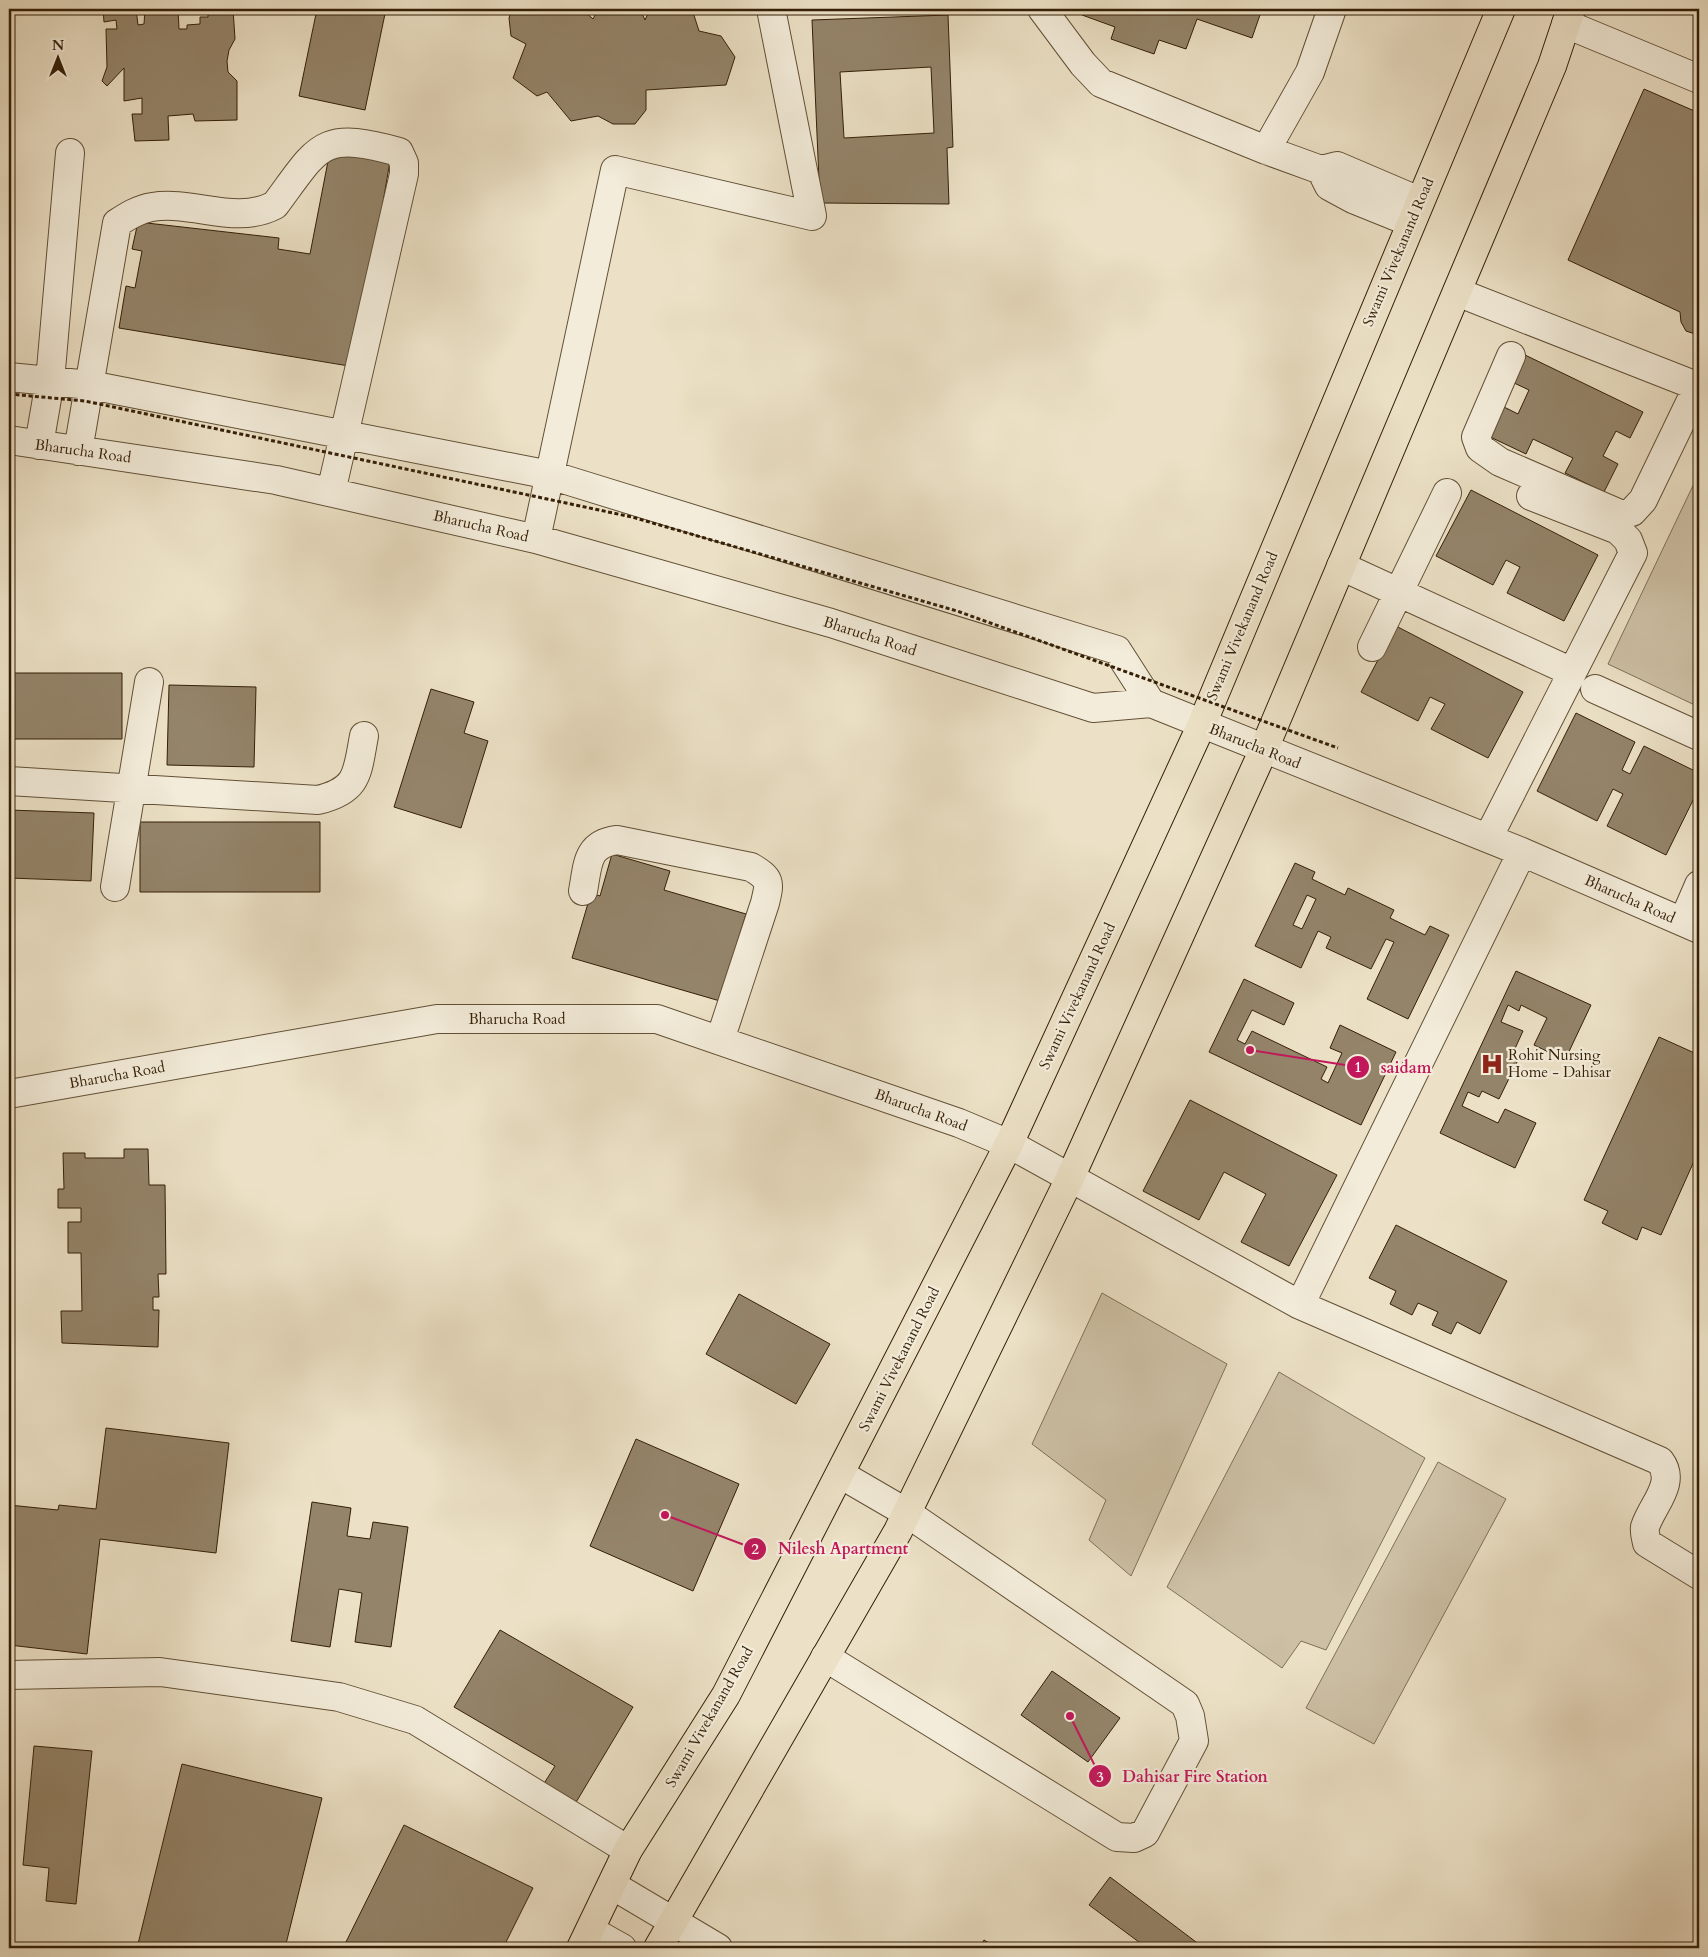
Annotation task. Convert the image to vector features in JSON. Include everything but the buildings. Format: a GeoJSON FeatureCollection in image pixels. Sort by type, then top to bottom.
{"type":"FeatureCollection","features":[{"type":"Feature","properties":{"kind":"main road","name":"Swami Vivekanand Road"},"geometry":{"type":"LineString","coordinates":[[586,1939],[628,1850],[726,1695],[1009,1144],[1202,724],[1497,10]]}},
{"type":"Feature","properties":{"kind":"main road"},"geometry":{"type":"LineString","coordinates":[[658,1948],[672,1920],[907,1513],[1070,1178],[1264,749],[1552,66],[1568,16]]}},
{"type":"Feature","properties":{"kind":"street"},"geometry":{"type":"LineString","coordinates":[[536,539],[615,170],[812,216],[771,9]]}},
{"type":"Feature","properties":{"kind":"street"},"geometry":{"type":"LineString","coordinates":[[1042,9],[1083,64],[1101,83],[1266,150],[1321,170],[1328,186],[1353,199],[1415,211]]}},
{"type":"Feature","properties":{"kind":"street"},"geometry":{"type":"LineString","coordinates":[[1266,150],[1310,72],[1332,9]]}},
{"type":"Feature","properties":{"kind":"street"},"geometry":{"type":"LineString","coordinates":[[1568,16],[1699,79]]}},
{"type":"Feature","properties":{"kind":"street"},"geometry":{"type":"LineString","coordinates":[[78,451],[117,223],[142,210],[163,206],[230,214],[266,210],[275,205],[315,152],[335,142],[353,142],[399,152],[404,163],[404,174],[342,434],[331,492]]}},
{"type":"Feature","properties":{"kind":"street"},"geometry":{"type":"LineString","coordinates":[[39,445],[50,381],[70,153]]}},
{"type":"Feature","properties":{"kind":"street"},"geometry":{"type":"LineString","coordinates":[[1457,292],[1698,387],[1693,415],[1643,500],[1632,512],[1620,514],[1500,462],[1480,448],[1476,437],[1511,356]]}},
{"type":"Feature","properties":{"kind":"street"},"geometry":{"type":"LineString","coordinates":[[9,377],[90,385],[550,475],[1117,650],[1151,703]]}},
{"type":"Feature","properties":{"kind":"street","name":"Bharucha Road"},"geometry":{"type":"LineString","coordinates":[[9,440],[276,480],[536,539],[831,623],[1092,708],[1151,703],[1488,838],[1691,925]]}},
{"type":"Feature","properties":{"kind":"street"},"geometry":{"type":"LineString","coordinates":[[1372,646],[1447,493]]}},
{"type":"Feature","properties":{"kind":"street"},"geometry":{"type":"LineString","coordinates":[[1488,838],[1633,553],[1628,540],[1618,530],[1531,496]]}},
{"type":"Feature","properties":{"kind":"street"},"geometry":{"type":"LineString","coordinates":[[1341,566],[1572,672]]}},
{"type":"Feature","properties":{"kind":"street"},"geometry":{"type":"LineString","coordinates":[[114,887],[149,682]]}},
{"type":"Feature","properties":{"kind":"street"},"geometry":{"type":"LineString","coordinates":[[1595,689],[1699,736]]}},
{"type":"Feature","properties":{"kind":"street"},"geometry":{"type":"LineString","coordinates":[[9,781],[318,800],[339,795],[357,776],[364,736]]}},
{"type":"Feature","properties":{"kind":"street"},"geometry":{"type":"LineString","coordinates":[[583,890],[590,859],[595,847],[607,841],[617,840],[751,867],[765,876],[769,886],[765,904],[720,1040]]}},
{"type":"Feature","properties":{"kind":"street"},"geometry":{"type":"LineString","coordinates":[[1300,1305],[1522,852]]}},
{"type":"Feature","properties":{"kind":"street"},"geometry":{"type":"LineString","coordinates":[[1691,925],[1699,885]]}},
{"type":"Feature","properties":{"kind":"street","name":"Bharucha Road"},"geometry":{"type":"LineString","coordinates":[[9,1094],[437,1019],[658,1019],[959,1123],[1009,1144],[1300,1305],[1660,1462],[1666,1469],[1667,1482],[1644,1529],[1647,1543],[1699,1575]]}},
{"type":"Feature","properties":{"kind":"street"},"geometry":{"type":"LineString","coordinates":[[825,1657],[1117,1837],[1134,1838],[1145,1833],[1194,1741],[1190,1716],[1185,1704],[907,1513],[840,1474]]}},
{"type":"Feature","properties":{"kind":"street"},"geometry":{"type":"LineString","coordinates":[[9,1675],[160,1672],[339,1697],[415,1720],[628,1850]]}},
{"type":"Feature","properties":{"kind":"street"},"geometry":{"type":"LineString","coordinates":[[612,1884],[718,1948]]}},
{"type":"Feature","properties":{"kind":"street"},"geometry":{"type":"LineString","coordinates":[[586,1939],[622,1948]]}},
{"type":"Feature","properties":{"kind":"path"},"geometry":{"type":"LineString","coordinates":[[9,394],[85,401],[632,517],[957,611],[1338,748]]}},
{"type":"Feature","properties":{"kind":"shaded area"},"geometry":{"type":"Polygon","coordinates":[[[1699,473],[1699,707],[1608,664],[1699,473]]]}},
{"type":"Feature","properties":{"kind":"shaded area"},"geometry":{"type":"Polygon","coordinates":[[[1102,1293],[1227,1364],[1131,1576],[1089,1540],[1106,1500],[1032,1444],[1102,1293]]]}},
{"type":"Feature","properties":{"kind":"shaded area"},"geometry":{"type":"Polygon","coordinates":[[[1279,1372],[1425,1458],[1326,1650],[1301,1641],[1282,1668],[1167,1587],[1279,1372]]]}},
{"type":"Feature","properties":{"kind":"shaded area"},"geometry":{"type":"Polygon","coordinates":[[[1438,1462],[1506,1499],[1374,1744],[1306,1708],[1438,1462]]]}},
{"type":"Feature","properties":{"kind":"place","name":"saidam"},"geometry":{"type":"Point","coordinates":[1250,1050]}},
{"type":"Feature","properties":{"kind":"place","name":"Rohit Nursing Home - Dahisar"},"geometry":{"type":"Point","coordinates":[1492,1064]}},
{"type":"Feature","properties":{"kind":"place","name":"Nilesh Apartment"},"geometry":{"type":"Point","coordinates":[665,1515]}},
{"type":"Feature","properties":{"kind":"place","name":"Dahisar Fire Station"},"geometry":{"type":"Point","coordinates":[1070,1716]}}]}
